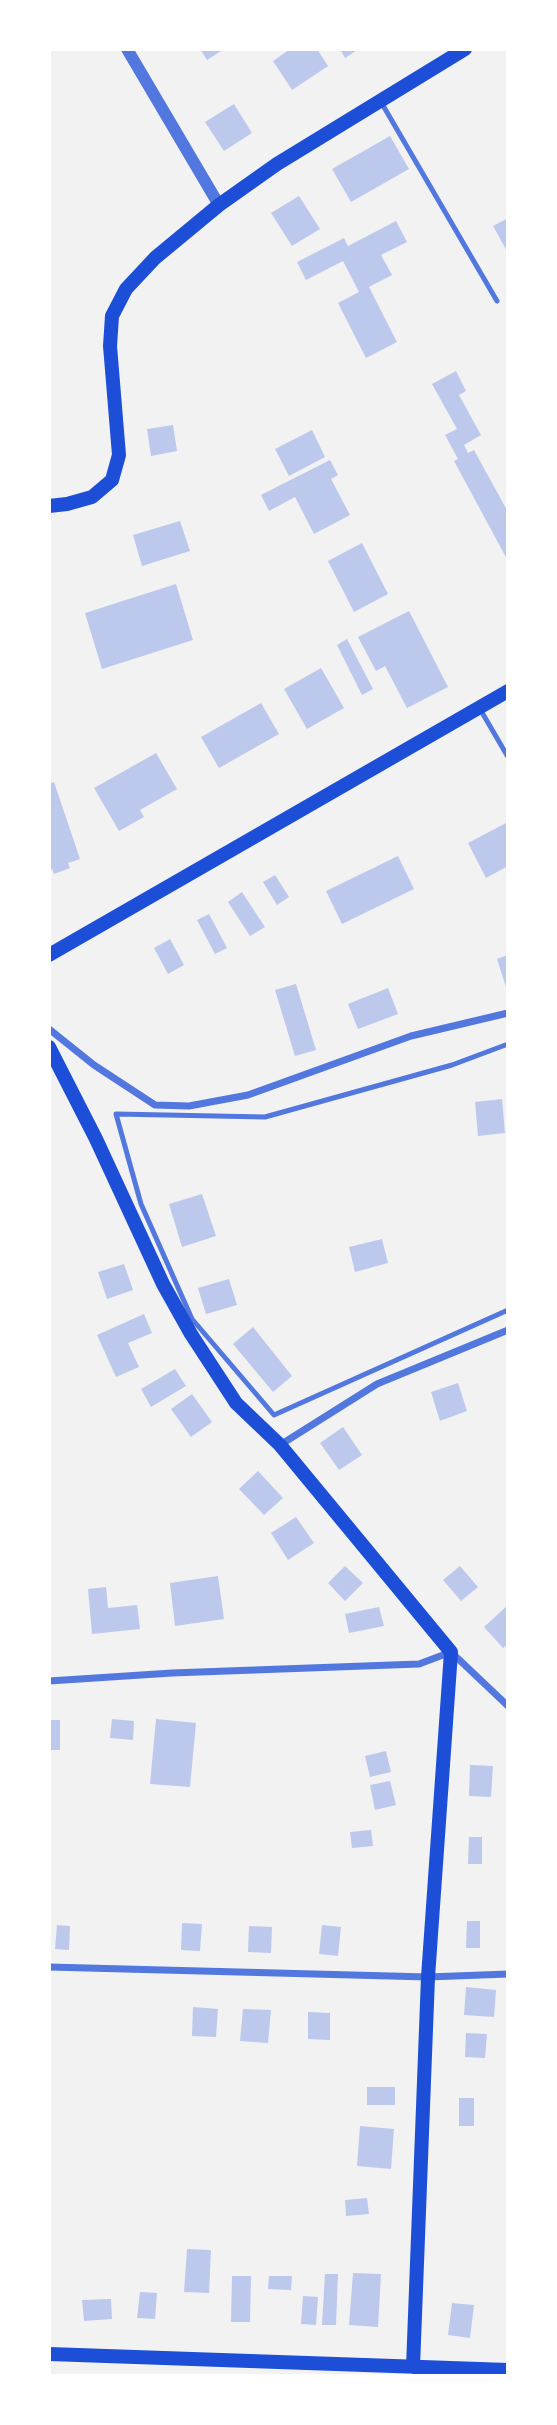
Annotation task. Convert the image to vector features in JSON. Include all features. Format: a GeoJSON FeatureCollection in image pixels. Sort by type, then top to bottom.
{"type":"FeatureCollection","features":[{"type":"Feature","properties":{"kind":"main road"},"geometry":{"type":"LineString","coordinates":[[49,506],[92,497],[112,480],[119,455],[110,346],[112,316],[126,289],[155,258],[219,205],[277,164],[465,49]]}},
{"type":"Feature","properties":{"kind":"main road"},"geometry":{"type":"LineString","coordinates":[[49,955],[508,691]]}},
{"type":"Feature","properties":{"kind":"main road"},"geometry":{"type":"LineString","coordinates":[[49,1047],[96,1139],[163,1284],[191,1334],[236,1403],[280,1445],[451,1651],[428,1977],[413,2371]]}},
{"type":"Feature","properties":{"kind":"main road"},"geometry":{"type":"LineString","coordinates":[[49,2354],[413,2371],[508,2371]]}},
{"type":"Feature","properties":{"kind":"street"},"geometry":{"type":"LineString","coordinates":[[127,49],[219,205]]}},
{"type":"Feature","properties":{"kind":"street"},"geometry":{"type":"LineString","coordinates":[[49,1029],[94,1065],[155,1105],[189,1106],[248,1095],[411,1036],[508,1013]]}},
{"type":"Feature","properties":{"kind":"street"},"geometry":{"type":"LineString","coordinates":[[280,1445],[377,1384],[508,1330]]}},
{"type":"Feature","properties":{"kind":"street"},"geometry":{"type":"LineString","coordinates":[[49,1681],[172,1673],[419,1664],[451,1651],[508,1706]]}},
{"type":"Feature","properties":{"kind":"street"},"geometry":{"type":"LineString","coordinates":[[49,1967],[428,1977],[508,1974]]}},
{"type":"Feature","properties":{"kind":"lane"},"geometry":{"type":"LineString","coordinates":[[380,100],[496,301]]}},
{"type":"Feature","properties":{"kind":"lane"},"geometry":{"type":"LineString","coordinates":[[479,707],[508,757]]}},
{"type":"Feature","properties":{"kind":"lane"},"geometry":{"type":"LineString","coordinates":[[508,1044],[452,1065],[265,1117],[117,1114],[141,1204],[192,1319],[274,1415],[508,1310]]}},
{"type":"Feature","properties":{"kind":"building"},"geometry":{"type":"Polygon","coordinates":[[[200,49],[224,49],[207,60],[200,49]]]}},
{"type":"Feature","properties":{"kind":"building"},"geometry":{"type":"Polygon","coordinates":[[[290,49],[317,49],[328,66],[292,90],[273,61],[290,49]]]}},
{"type":"Feature","properties":{"kind":"building"},"geometry":{"type":"Polygon","coordinates":[[[340,49],[359,49],[345,58],[340,49]]]}},
{"type":"Feature","properties":{"kind":"building"},"geometry":{"type":"Polygon","coordinates":[[[234,104],[252,133],[224,151],[205,122],[234,104]]]}},
{"type":"Feature","properties":{"kind":"building"},"geometry":{"type":"Polygon","coordinates":[[[390,136],[409,169],[351,202],[332,169],[390,136]]]}},
{"type":"Feature","properties":{"kind":"building"},"geometry":{"type":"Polygon","coordinates":[[[299,196],[320,229],[292,246],[271,213],[299,196]]]}},
{"type":"Feature","properties":{"kind":"building"},"geometry":{"type":"Polygon","coordinates":[[[508,218],[508,253],[493,226],[508,218]]]}},
{"type":"Feature","properties":{"kind":"building"},"geometry":{"type":"Polygon","coordinates":[[[396,221],[407,242],[381,255],[392,275],[369,287],[397,342],[366,358],[338,303],[359,292],[343,261],[306,280],[297,262],[344,238],[348,246],[396,221]]]}},
{"type":"Feature","properties":{"kind":"building"},"geometry":{"type":"Polygon","coordinates":[[[456,371],[466,391],[459,395],[481,435],[464,445],[468,453],[474,450],[508,512],[508,561],[454,461],[458,459],[445,435],[457,429],[432,384],[456,371]]]}},
{"type":"Feature","properties":{"kind":"building"},"geometry":{"type":"Polygon","coordinates":[[[173,425],[177,451],[151,456],[147,429],[173,425]]]}},
{"type":"Feature","properties":{"kind":"building"},"geometry":{"type":"Polygon","coordinates":[[[312,430],[325,457],[289,476],[275,449],[312,430]]]}},
{"type":"Feature","properties":{"kind":"building"},"geometry":{"type":"Polygon","coordinates":[[[330,460],[338,475],[331,479],[350,515],[314,534],[295,497],[269,511],[261,495],[330,460]]]}},
{"type":"Feature","properties":{"kind":"building"},"geometry":{"type":"Polygon","coordinates":[[[180,521],[190,551],[142,566],[133,535],[180,521]]]}},
{"type":"Feature","properties":{"kind":"building"},"geometry":{"type":"Polygon","coordinates":[[[362,543],[388,594],[354,612],[328,561],[362,543]]]}},
{"type":"Feature","properties":{"kind":"building"},"geometry":{"type":"Polygon","coordinates":[[[176,584],[193,640],[102,669],[85,613],[176,584]]]}},
{"type":"Feature","properties":{"kind":"building"},"geometry":{"type":"Polygon","coordinates":[[[409,611],[448,687],[407,708],[385,666],[376,671],[358,637],[409,611]]]}},
{"type":"Feature","properties":{"kind":"building"},"geometry":{"type":"Polygon","coordinates":[[[347,639],[373,689],[362,695],[337,645],[347,639]]]}},
{"type":"Feature","properties":{"kind":"building"},"geometry":{"type":"Polygon","coordinates":[[[321,668],[344,708],[307,729],[284,689],[321,668]]]}},
{"type":"Feature","properties":{"kind":"building"},"geometry":{"type":"Polygon","coordinates":[[[261,703],[279,734],[219,768],[201,737],[261,703]]]}},
{"type":"Feature","properties":{"kind":"building"},"geometry":{"type":"Polygon","coordinates":[[[156,753],[177,789],[140,810],[144,817],[119,831],[94,788],[156,753]]]}},
{"type":"Feature","properties":{"kind":"building"},"geometry":{"type":"Polygon","coordinates":[[[54,782],[80,859],[68,863],[70,868],[54,874],[52,869],[49,870],[49,784],[54,782]]]}},
{"type":"Feature","properties":{"kind":"building"},"geometry":{"type":"Polygon","coordinates":[[[508,822],[508,866],[486,878],[468,843],[508,822]]]}},
{"type":"Feature","properties":{"kind":"building"},"geometry":{"type":"Polygon","coordinates":[[[398,856],[414,889],[342,924],[326,891],[398,856]]]}},
{"type":"Feature","properties":{"kind":"building"},"geometry":{"type":"Polygon","coordinates":[[[275,875],[289,897],[277,905],[263,882],[275,875]]]}},
{"type":"Feature","properties":{"kind":"building"},"geometry":{"type":"Polygon","coordinates":[[[242,892],[265,927],[250,936],[228,902],[242,892]]]}},
{"type":"Feature","properties":{"kind":"building"},"geometry":{"type":"Polygon","coordinates":[[[209,914],[227,948],[215,954],[197,920],[209,914]]]}},
{"type":"Feature","properties":{"kind":"building"},"geometry":{"type":"Polygon","coordinates":[[[170,939],[184,965],[168,974],[154,948],[170,939]]]}},
{"type":"Feature","properties":{"kind":"building"},"geometry":{"type":"Polygon","coordinates":[[[508,955],[508,986],[506,987],[497,959],[508,955]]]}},
{"type":"Feature","properties":{"kind":"building"},"geometry":{"type":"Polygon","coordinates":[[[296,984],[316,1050],[295,1056],[275,990],[296,984]]]}},
{"type":"Feature","properties":{"kind":"building"},"geometry":{"type":"Polygon","coordinates":[[[388,988],[398,1014],[358,1029],[348,1004],[388,988]]]}},
{"type":"Feature","properties":{"kind":"building"},"geometry":{"type":"Polygon","coordinates":[[[502,1099],[505,1133],[478,1136],[475,1102],[502,1099]]]}},
{"type":"Feature","properties":{"kind":"building"},"geometry":{"type":"Polygon","coordinates":[[[202,1194],[216,1236],[182,1247],[169,1204],[202,1194]]]}},
{"type":"Feature","properties":{"kind":"building"},"geometry":{"type":"Polygon","coordinates":[[[382,1239],[388,1263],[355,1272],[349,1247],[382,1239]]]}},
{"type":"Feature","properties":{"kind":"building"},"geometry":{"type":"Polygon","coordinates":[[[124,1264],[133,1290],[107,1299],[98,1272],[124,1264]]]}},
{"type":"Feature","properties":{"kind":"building"},"geometry":{"type":"Polygon","coordinates":[[[229,1279],[237,1305],[206,1314],[198,1288],[229,1279]]]}},
{"type":"Feature","properties":{"kind":"building"},"geometry":{"type":"Polygon","coordinates":[[[144,1314],[152,1333],[128,1343],[139,1367],[116,1377],[97,1335],[144,1314]]]}},
{"type":"Feature","properties":{"kind":"building"},"geometry":{"type":"Polygon","coordinates":[[[253,1327],[292,1376],[273,1392],[233,1344],[253,1327]]]}},
{"type":"Feature","properties":{"kind":"building"},"geometry":{"type":"Polygon","coordinates":[[[175,1369],[186,1386],[151,1407],[141,1389],[175,1369]]]}},
{"type":"Feature","properties":{"kind":"building"},"geometry":{"type":"Polygon","coordinates":[[[458,1383],[467,1411],[440,1421],[431,1392],[458,1383]]]}},
{"type":"Feature","properties":{"kind":"building"},"geometry":{"type":"Polygon","coordinates":[[[192,1394],[212,1422],[191,1437],[171,1409],[192,1394]]]}},
{"type":"Feature","properties":{"kind":"building"},"geometry":{"type":"Polygon","coordinates":[[[343,1427],[362,1455],[339,1470],[320,1443],[343,1427]]]}},
{"type":"Feature","properties":{"kind":"building"},"geometry":{"type":"Polygon","coordinates":[[[258,1471],[283,1498],[264,1515],[239,1489],[258,1471]]]}},
{"type":"Feature","properties":{"kind":"building"},"geometry":{"type":"Polygon","coordinates":[[[296,1517],[314,1543],[288,1560],[271,1533],[296,1517]]]}},
{"type":"Feature","properties":{"kind":"building"},"geometry":{"type":"Polygon","coordinates":[[[345,1566],[363,1583],[345,1601],[328,1583],[345,1566]]]}},
{"type":"Feature","properties":{"kind":"building"},"geometry":{"type":"Polygon","coordinates":[[[460,1566],[478,1587],[461,1601],[443,1580],[460,1566]]]}},
{"type":"Feature","properties":{"kind":"building"},"geometry":{"type":"Polygon","coordinates":[[[218,1576],[224,1619],[175,1626],[170,1583],[218,1576]]]}},
{"type":"Feature","properties":{"kind":"building"},"geometry":{"type":"Polygon","coordinates":[[[106,1587],[108,1608],[137,1605],[140,1629],[92,1634],[88,1589],[106,1587]]]}},
{"type":"Feature","properties":{"kind":"building"},"geometry":{"type":"Polygon","coordinates":[[[508,1605],[508,1644],[503,1648],[484,1627],[508,1605]]]}},
{"type":"Feature","properties":{"kind":"building"},"geometry":{"type":"Polygon","coordinates":[[[379,1607],[384,1626],[349,1633],[345,1614],[379,1607]]]}},
{"type":"Feature","properties":{"kind":"building"},"geometry":{"type":"Polygon","coordinates":[[[112,1719],[134,1721],[133,1740],[110,1738],[112,1719]]]}},
{"type":"Feature","properties":{"kind":"building"},"geometry":{"type":"Polygon","coordinates":[[[156,1719],[196,1723],[190,1787],[150,1784],[156,1719]]]}},
{"type":"Feature","properties":{"kind":"building"},"geometry":{"type":"Polygon","coordinates":[[[49,1720],[60,1720],[60,1750],[49,1750],[49,1720]]]}},
{"type":"Feature","properties":{"kind":"building"},"geometry":{"type":"Polygon","coordinates":[[[386,1751],[391,1772],[370,1777],[365,1756],[386,1751]]]}},
{"type":"Feature","properties":{"kind":"building"},"geometry":{"type":"Polygon","coordinates":[[[470,1765],[493,1766],[491,1797],[469,1796],[470,1765]]]}},
{"type":"Feature","properties":{"kind":"building"},"geometry":{"type":"Polygon","coordinates":[[[390,1781],[396,1805],[375,1810],[370,1785],[390,1781]]]}},
{"type":"Feature","properties":{"kind":"building"},"geometry":{"type":"Polygon","coordinates":[[[371,1830],[373,1846],[352,1848],[350,1832],[371,1830]]]}},
{"type":"Feature","properties":{"kind":"building"},"geometry":{"type":"Polygon","coordinates":[[[469,1837],[482,1837],[482,1864],[468,1864],[469,1837]]]}},
{"type":"Feature","properties":{"kind":"building"},"geometry":{"type":"Polygon","coordinates":[[[467,1921],[480,1921],[480,1948],[466,1948],[467,1921]]]}},
{"type":"Feature","properties":{"kind":"building"},"geometry":{"type":"Polygon","coordinates":[[[182,1923],[202,1924],[200,1951],[181,1950],[182,1923]]]}},
{"type":"Feature","properties":{"kind":"building"},"geometry":{"type":"Polygon","coordinates":[[[57,1925],[70,1926],[69,1950],[55,1949],[57,1925]]]}},
{"type":"Feature","properties":{"kind":"building"},"geometry":{"type":"Polygon","coordinates":[[[322,1925],[341,1927],[338,1956],[319,1954],[322,1925]]]}},
{"type":"Feature","properties":{"kind":"building"},"geometry":{"type":"Polygon","coordinates":[[[249,1926],[272,1927],[271,1953],[248,1952],[249,1926]]]}},
{"type":"Feature","properties":{"kind":"building"},"geometry":{"type":"Polygon","coordinates":[[[466,1987],[496,1990],[494,2017],[464,2015],[466,1987]]]}},
{"type":"Feature","properties":{"kind":"building"},"geometry":{"type":"Polygon","coordinates":[[[193,2007],[218,2009],[216,2037],[192,2036],[193,2007]]]}},
{"type":"Feature","properties":{"kind":"building"},"geometry":{"type":"Polygon","coordinates":[[[243,2009],[271,2010],[268,2043],[240,2041],[243,2009]]]}},
{"type":"Feature","properties":{"kind":"building"},"geometry":{"type":"Polygon","coordinates":[[[308,2012],[330,2013],[330,2040],[308,2039],[308,2012]]]}},
{"type":"Feature","properties":{"kind":"building"},"geometry":{"type":"Polygon","coordinates":[[[466,2033],[487,2034],[485,2058],[465,2057],[466,2033]]]}},
{"type":"Feature","properties":{"kind":"building"},"geometry":{"type":"Polygon","coordinates":[[[367,2087],[395,2087],[395,2105],[367,2105],[367,2087]]]}},
{"type":"Feature","properties":{"kind":"building"},"geometry":{"type":"Polygon","coordinates":[[[459,2098],[474,2098],[474,2126],[459,2126],[459,2098]]]}},
{"type":"Feature","properties":{"kind":"building"},"geometry":{"type":"Polygon","coordinates":[[[360,2126],[394,2129],[391,2169],[357,2166],[360,2126]]]}},
{"type":"Feature","properties":{"kind":"building"},"geometry":{"type":"Polygon","coordinates":[[[367,2198],[369,2214],[346,2216],[345,2200],[367,2198]]]}},
{"type":"Feature","properties":{"kind":"building"},"geometry":{"type":"Polygon","coordinates":[[[187,2249],[211,2250],[209,2293],[184,2292],[187,2249]]]}},
{"type":"Feature","properties":{"kind":"building"},"geometry":{"type":"Polygon","coordinates":[[[353,2273],[381,2274],[378,2327],[349,2325],[353,2273]]]}},
{"type":"Feature","properties":{"kind":"building"},"geometry":{"type":"Polygon","coordinates":[[[325,2274],[338,2274],[336,2325],[322,2325],[325,2274]]]}},
{"type":"Feature","properties":{"kind":"building"},"geometry":{"type":"Polygon","coordinates":[[[232,2276],[251,2276],[250,2322],[231,2322],[232,2276]]]}},
{"type":"Feature","properties":{"kind":"building"},"geometry":{"type":"Polygon","coordinates":[[[269,2276],[292,2276],[291,2290],[268,2289],[269,2276]]]}},
{"type":"Feature","properties":{"kind":"building"},"geometry":{"type":"Polygon","coordinates":[[[140,2292],[157,2293],[155,2319],[137,2318],[140,2292]]]}},
{"type":"Feature","properties":{"kind":"building"},"geometry":{"type":"Polygon","coordinates":[[[303,2296],[318,2297],[316,2325],[301,2324],[303,2296]]]}},
{"type":"Feature","properties":{"kind":"building"},"geometry":{"type":"Polygon","coordinates":[[[111,2299],[112,2319],[84,2321],[82,2300],[111,2299]]]}},
{"type":"Feature","properties":{"kind":"building"},"geometry":{"type":"Polygon","coordinates":[[[452,2303],[474,2305],[470,2338],[448,2335],[452,2303]]]}}]}
